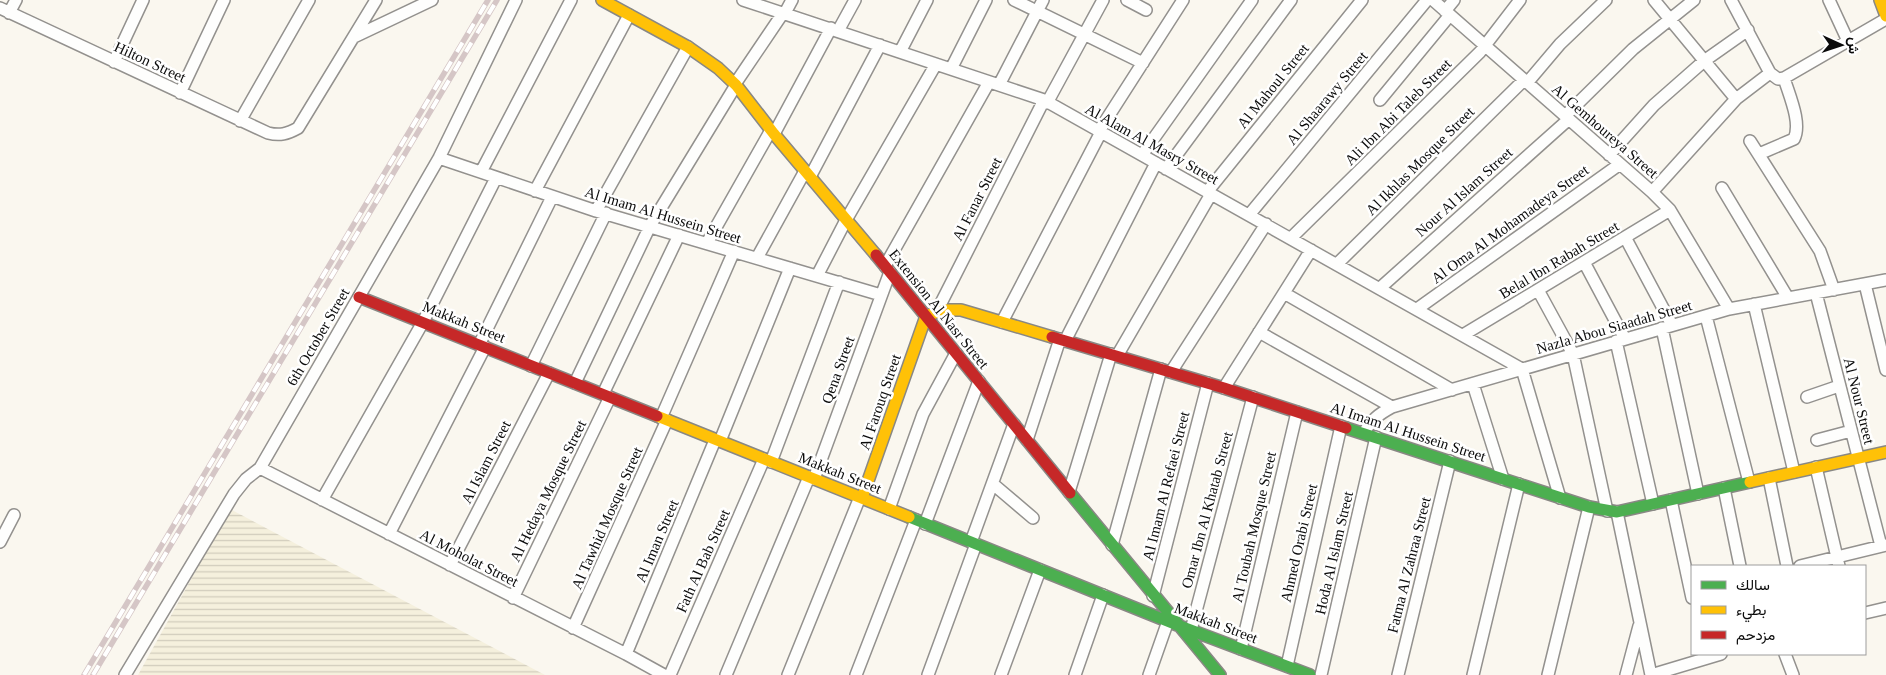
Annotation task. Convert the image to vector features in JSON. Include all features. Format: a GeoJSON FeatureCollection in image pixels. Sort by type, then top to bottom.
{"type":"FeatureCollection","features":[{"type":"Feature","properties":{"kind":"street"},"geometry":{"type":"LineString","coordinates":[[4,11],[16,0]]}},
{"type":"Feature","properties":{"kind":"street"},"geometry":{"type":"LineString","coordinates":[[114,62],[143,0]]}},
{"type":"Feature","properties":{"kind":"street"},"geometry":{"type":"LineString","coordinates":[[180,92],[224,0]]}},
{"type":"Feature","properties":{"kind":"street"},"geometry":{"type":"LineString","coordinates":[[240,121],[309,0]]}},
{"type":"Feature","properties":{"kind":"street"},"geometry":{"type":"LineString","coordinates":[[354,37],[376,0]]}},
{"type":"Feature","properties":{"kind":"street"},"geometry":{"type":"LineString","coordinates":[[354,37],[432,0]]}},
{"type":"Feature","properties":{"kind":"street","name":"6th October Street"},"geometry":{"type":"LineString","coordinates":[[125,675],[234,494],[246,479],[260,468],[439,158],[516,0]]}},
{"type":"Feature","properties":{"kind":"street"},"geometry":{"type":"LineString","coordinates":[[481,172],[571,0]]}},
{"type":"Feature","properties":{"kind":"street","name":"Extension Al Nasr Street"},"geometry":{"type":"LineString","coordinates":[[602,0],[688,47],[718,68],[736,84],[772,132],[926,316],[1112,545],[1209,670],[1220,675]]}},
{"type":"Feature","properties":{"kind":"street","name":"Al Alam Al Masry Street"},"geometry":{"type":"LineString","coordinates":[[743,0],[1046,101],[1522,369]]}},
{"type":"Feature","properties":{"kind":"street"},"geometry":{"type":"LineString","coordinates":[[575,383],[650,226],[736,84],[792,0]]}},
{"type":"Feature","properties":{"kind":"street"},"geometry":{"type":"LineString","coordinates":[[706,243],[772,132],[855,0]]}},
{"type":"Feature","properties":{"kind":"street"},"geometry":{"type":"LineString","coordinates":[[900,52],[927,0]]}},
{"type":"Feature","properties":{"kind":"street"},"geometry":{"type":"LineString","coordinates":[[951,69],[986,0]]}},
{"type":"Feature","properties":{"kind":"street"},"geometry":{"type":"LineString","coordinates":[[1014,0],[1143,62]]}},
{"type":"Feature","properties":{"kind":"street","name":"Qena Street"},"geometry":{"type":"LineString","coordinates":[[726,675],[811,478],[881,295],[887,269],[1043,0]]}},
{"type":"Feature","properties":{"kind":"street","name":"Al Fanar Street"},"geometry":{"type":"LineString","coordinates":[[937,311],[1046,101],[1103,0]]}},
{"type":"Feature","properties":{"kind":"street"},"geometry":{"type":"LineString","coordinates":[[1127,0],[1146,10]]}},
{"type":"Feature","properties":{"kind":"street"},"geometry":{"type":"LineString","coordinates":[[1002,322],[1100,132],[1183,0]]}},
{"type":"Feature","properties":{"kind":"street"},"geometry":{"type":"LineString","coordinates":[[1142,155],[1252,0]]}},
{"type":"Feature","properties":{"kind":"street"},"geometry":{"type":"LineString","coordinates":[[1027,440],[1063,340],[1161,166],[1292,0]]}},
{"type":"Feature","properties":{"kind":"street","name":"Al Mahoul Street"},"geometry":{"type":"LineString","coordinates":[[1069,492],[1114,355],[1209,193],[1362,0]]}},
{"type":"Feature","properties":{"kind":"street","name":"Al Shaarawy Street"},"geometry":{"type":"LineString","coordinates":[[1249,215],[1427,0]]}},
{"type":"Feature","properties":{"kind":"street","name":"Al Gemhoureya Street"},"geometry":{"type":"LineString","coordinates":[[1433,0],[1652,192],[1670,210],[1729,309]]}},
{"type":"Feature","properties":{"kind":"street"},"geometry":{"type":"LineString","coordinates":[[1380,100],[1448,13],[1454,0]]}},
{"type":"Feature","properties":{"kind":"street","name":"Ali Ibn Abi Taleb Street"},"geometry":{"type":"LineString","coordinates":[[1291,238],[1473,59],[1520,0]]}},
{"type":"Feature","properties":{"kind":"street","name":"Al Ikhlas Mosque Street"},"geometry":{"type":"LineString","coordinates":[[1337,264],[1526,81],[1560,44],[1606,0]]}},
{"type":"Feature","properties":{"kind":"street"},"geometry":{"type":"LineString","coordinates":[[1654,0],[1736,99]]}},
{"type":"Feature","properties":{"kind":"street","name":"Nour Al Islam Street"},"geometry":{"type":"LineString","coordinates":[[1380,288],[1567,117],[1633,49],[1694,0]]}},
{"type":"Feature","properties":{"kind":"street"},"geometry":{"type":"LineString","coordinates":[[1731,0],[1770,73],[1776,79],[1784,78],[1886,17],[1880,0]]}},
{"type":"Feature","properties":{"kind":"street"},"geometry":{"type":"LineString","coordinates":[[1829,0],[1848,41]]}},
{"type":"Feature","properties":{"kind":"street","name":"Hilton Street"},"geometry":{"type":"LineString","coordinates":[[4,11],[240,121],[278,136],[289,134],[298,128],[354,37]]}},
{"type":"Feature","properties":{"kind":"street"},"geometry":{"type":"LineString","coordinates":[[535,191],[629,15]]}},
{"type":"Feature","properties":{"kind":"street"},"geometry":{"type":"LineString","coordinates":[[1609,155],[1654,105],[1704,61],[1748,30]]}},
{"type":"Feature","properties":{"kind":"street"},"geometry":{"type":"LineString","coordinates":[[757,258],[808,174],[880,45]]}},
{"type":"Feature","properties":{"kind":"street"},"geometry":{"type":"LineString","coordinates":[[531,366],[601,212],[688,47]]}},
{"type":"Feature","properties":{"kind":"street"},"geometry":{"type":"LineString","coordinates":[[817,276],[846,220],[936,64]]}},
{"type":"Feature","properties":{"kind":"street"},"geometry":{"type":"LineString","coordinates":[[1652,192],[1736,99],[1770,73]]}},
{"type":"Feature","properties":{"kind":"street"},"geometry":{"type":"LineString","coordinates":[[1759,154],[1794,139],[1797,134],[1797,123],[1784,78]]}},
{"type":"Feature","properties":{"kind":"street"},"geometry":{"type":"LineString","coordinates":[[1750,141],[1820,251],[1834,290]]}},
{"type":"Feature","properties":{"kind":"street","name":"Al Imam Al Hussein Street"},"geometry":{"type":"LineString","coordinates":[[439,158],[552,197],[881,295]]}},
{"type":"Feature","properties":{"kind":"street","name":"Al Oma Al Mohamadeya Street"},"geometry":{"type":"LineString","coordinates":[[1417,309],[1620,164]]}},
{"type":"Feature","properties":{"kind":"street"},"geometry":{"type":"LineString","coordinates":[[322,500],[423,322],[496,178]]}},
{"type":"Feature","properties":{"kind":"street"},"geometry":{"type":"LineString","coordinates":[[1722,188],[1788,298]]}},
{"type":"Feature","properties":{"kind":"street"},"geometry":{"type":"LineString","coordinates":[[389,534],[482,346],[552,197]]}},
{"type":"Feature","properties":{"kind":"street","name":"Belal Ibn Rabah Street"},"geometry":{"type":"LineString","coordinates":[[1463,335],[1670,210]]}},
{"type":"Feature","properties":{"kind":"street"},"geometry":{"type":"LineString","coordinates":[[1112,545],[1166,371],[1266,224]]}},
{"type":"Feature","properties":{"kind":"street","name":"Al Hedaya Mosque Street"},"geometry":{"type":"LineString","coordinates":[[513,598],[679,235]]}},
{"type":"Feature","properties":{"kind":"street"},"geometry":{"type":"LineString","coordinates":[[1625,237],[1667,326],[1698,494]]}},
{"type":"Feature","properties":{"kind":"street"},"geometry":{"type":"LineString","coordinates":[[1224,388],[1311,250]]}},
{"type":"Feature","properties":{"kind":"street","name":"Al Tawhid Mosque Street"},"geometry":{"type":"LineString","coordinates":[[574,628],[734,251]]}},
{"type":"Feature","properties":{"kind":"street"},"geometry":{"type":"LineString","coordinates":[[1584,262],[1621,340],[1653,504]]}},
{"type":"Feature","properties":{"kind":"street","name":"Al Iman Street"},"geometry":{"type":"LineString","coordinates":[[626,654],[790,268]]}},
{"type":"Feature","properties":{"kind":"street","name":"Nazla Abou Siaadah Street"},"geometry":{"type":"LineString","coordinates":[[1364,433],[1378,414],[1392,407],[1667,326],[1729,309],[1886,280]]}},
{"type":"Feature","properties":{"kind":"street","name":"Fath Al Bab Street"},"geometry":{"type":"LineString","coordinates":[[670,675],[768,460],[839,282]]}},
{"type":"Feature","properties":{"kind":"street"},"geometry":{"type":"LineString","coordinates":[[1865,284],[1886,370]]}},
{"type":"Feature","properties":{"kind":"street"},"geometry":{"type":"LineString","coordinates":[[1538,290],[1573,354],[1640,622],[1651,675],[1704,656]]}},
{"type":"Feature","properties":{"kind":"street"},"geometry":{"type":"LineString","coordinates":[[1284,293],[1452,390]]}},
{"type":"Feature","properties":{"kind":"street","name":"Al Nour Street"},"geometry":{"type":"LineString","coordinates":[[1816,293],[1858,458],[1883,546]]}},
{"type":"Feature","properties":{"kind":"street","name":"Makkah Street"},"geometry":{"type":"LineString","coordinates":[[359,296],[1172,623],[1310,675]]}},
{"type":"Feature","properties":{"kind":"street"},"geometry":{"type":"LineString","coordinates":[[1754,304],[1794,472]]}},
{"type":"Feature","properties":{"kind":"street","name":"Al Imam Al Hussein Street"},"geometry":{"type":"LineString","coordinates":[[926,316],[949,308],[961,310],[1253,397],[1588,507],[1612,511],[1653,504],[1886,452]]}},
{"type":"Feature","properties":{"kind":"street","name":"Al Farouq Street"},"geometry":{"type":"LineString","coordinates":[[861,498],[926,316]]}},
{"type":"Feature","properties":{"kind":"street"},"geometry":{"type":"LineString","coordinates":[[1706,316],[1749,482]]}},
{"type":"Feature","properties":{"kind":"street"},"geometry":{"type":"LineString","coordinates":[[1259,332],[1392,407]]}},
{"type":"Feature","properties":{"kind":"street"},"geometry":{"type":"LineString","coordinates":[[889,509],[923,414],[956,353]]}},
{"type":"Feature","properties":{"kind":"street"},"geometry":{"type":"LineString","coordinates":[[1522,369],[1560,498]]}},
{"type":"Feature","properties":{"kind":"street","name":"Al Islam Street"},"geometry":{"type":"LineString","coordinates":[[450,565],[549,373]]}},
{"type":"Feature","properties":{"kind":"street"},"geometry":{"type":"LineString","coordinates":[[856,675],[980,382]]}},
{"type":"Feature","properties":{"kind":"street","name":"Al Imam Al Refaei Street"},"geometry":{"type":"LineString","coordinates":[[1153,596],[1208,383]]}},
{"type":"Feature","properties":{"kind":"street"},"geometry":{"type":"LineString","coordinates":[[1474,384],[1503,479]]}},
{"type":"Feature","properties":{"kind":"street"},"geometry":{"type":"LineString","coordinates":[[1807,397],[1840,386]]}},
{"type":"Feature","properties":{"kind":"street","name":"Omar Ibn Al Khatab Street"},"geometry":{"type":"LineString","coordinates":[[1191,630],[1253,397]]}},
{"type":"Feature","properties":{"kind":"street","name":"Al Toubah Mosque Street"},"geometry":{"type":"LineString","coordinates":[[1241,649],[1297,412]]}},
{"type":"Feature","properties":{"kind":"street"},"geometry":{"type":"LineString","coordinates":[[928,675],[1014,424]]}},
{"type":"Feature","properties":{"kind":"street","name":"Ahmed Orabi Street"},"geometry":{"type":"LineString","coordinates":[[1287,666],[1341,426]]}},
{"type":"Feature","properties":{"kind":"street"},"geometry":{"type":"LineString","coordinates":[[1817,440],[1851,431]]}},
{"type":"Feature","properties":{"kind":"street","name":"Hoda Al Islam Street"},"geometry":{"type":"LineString","coordinates":[[1321,675],[1376,437]]}},
{"type":"Feature","properties":{"kind":"street","name":"Fatma Al Zahraa Street"},"geometry":{"type":"LineString","coordinates":[[1398,675],[1450,462]]}},
{"type":"Feature","properties":{"kind":"street"},"geometry":{"type":"LineString","coordinates":[[1816,467],[1838,562]]}},
{"type":"Feature","properties":{"kind":"street","name":"Al Moholat Street"},"geometry":{"type":"LineString","coordinates":[[260,468],[664,675]]}},
{"type":"Feature","properties":{"kind":"street"},"geometry":{"type":"LineString","coordinates":[[1769,478],[1787,565]]}},
{"type":"Feature","properties":{"kind":"street"},"geometry":{"type":"LineString","coordinates":[[993,484],[1033,518]]}},
{"type":"Feature","properties":{"kind":"street"},"geometry":{"type":"LineString","coordinates":[[1473,675],[1518,484]]}},
{"type":"Feature","properties":{"kind":"street"},"geometry":{"type":"LineString","coordinates":[[1724,488],[1740,565]]}},
{"type":"Feature","properties":{"kind":"street"},"geometry":{"type":"LineString","coordinates":[[788,675],[861,498]]}},
{"type":"Feature","properties":{"kind":"street"},"geometry":{"type":"LineString","coordinates":[[1671,500],[1691,593]]}},
{"type":"Feature","properties":{"kind":"street"},"geometry":{"type":"LineString","coordinates":[[1548,675],[1588,507]]}},
{"type":"Feature","properties":{"kind":"street"},"geometry":{"type":"LineString","coordinates":[[0,542],[14,515]]}},
{"type":"Feature","properties":{"kind":"street"},"geometry":{"type":"LineString","coordinates":[[1810,565],[1838,562],[1883,546]]}},
{"type":"Feature","properties":{"kind":"street"},"geometry":{"type":"LineString","coordinates":[[1001,675],[1040,570]]}},
{"type":"Feature","properties":{"kind":"street"},"geometry":{"type":"LineString","coordinates":[[1075,675],[1103,595]]}},
{"type":"Feature","properties":{"kind":"street"},"geometry":{"type":"LineString","coordinates":[[1866,613],[1886,608]]}},
{"type":"Feature","properties":{"kind":"street"},"geometry":{"type":"LineString","coordinates":[[1626,675],[1640,622]]}},
{"type":"Feature","properties":{"kind":"street"},"geometry":{"type":"LineString","coordinates":[[1149,675],[1172,623]]}},
{"type":"Feature","properties":{"kind":"street"},"geometry":{"type":"LineString","coordinates":[[1786,655],[1793,675]]}},
{"type":"Feature","properties":{"kind":"shaded area"},"geometry":{"type":"Polygon","coordinates":[[[230,509],[545,675],[138,675],[230,509]]]}},
{"type":"Feature","properties":{"kind":"railway"},"geometry":{"type":"LineString","coordinates":[[84,675],[488,0]]}},
{"type":"Feature","properties":{"kind":"railway"},"geometry":{"type":"LineString","coordinates":[[93,675],[497,0]]}},
{"type":"Feature","properties":{"kind":"traffic: fast"},"geometry":{"type":"LineString","coordinates":[[1346,428],[1589,507],[1617,512],[1750,482]]}},
{"type":"Feature","properties":{"kind":"traffic: fast"},"geometry":{"type":"LineString","coordinates":[[1070,493],[1220,675]]}},
{"type":"Feature","properties":{"kind":"traffic: fast"},"geometry":{"type":"LineString","coordinates":[[909,517],[1177,625],[1310,675]]}},
{"type":"Feature","properties":{"kind":"traffic: slow"},"geometry":{"type":"LineString","coordinates":[[602,0],[688,47],[718,68],[736,85],[774,134],[876,255]]}},
{"type":"Feature","properties":{"kind":"traffic: slow"},"geometry":{"type":"LineString","coordinates":[[1880,0],[1886,16]]}},
{"type":"Feature","properties":{"kind":"traffic: slow"},"geometry":{"type":"LineString","coordinates":[[862,498],[926,316],[943,310],[961,310],[1052,337]]}},
{"type":"Feature","properties":{"kind":"traffic: slow"},"geometry":{"type":"LineString","coordinates":[[657,416],[909,517]]}},
{"type":"Feature","properties":{"kind":"traffic: slow"},"geometry":{"type":"LineString","coordinates":[[1750,482],[1886,452]]}},
{"type":"Feature","properties":{"kind":"traffic: jam"},"geometry":{"type":"LineString","coordinates":[[876,255],[1070,493]]}},
{"type":"Feature","properties":{"kind":"traffic: jam"},"geometry":{"type":"LineString","coordinates":[[359,297],[657,416]]}},
{"type":"Feature","properties":{"kind":"traffic: jam"},"geometry":{"type":"LineString","coordinates":[[1052,337],[1224,388],[1346,428]]}}]}
